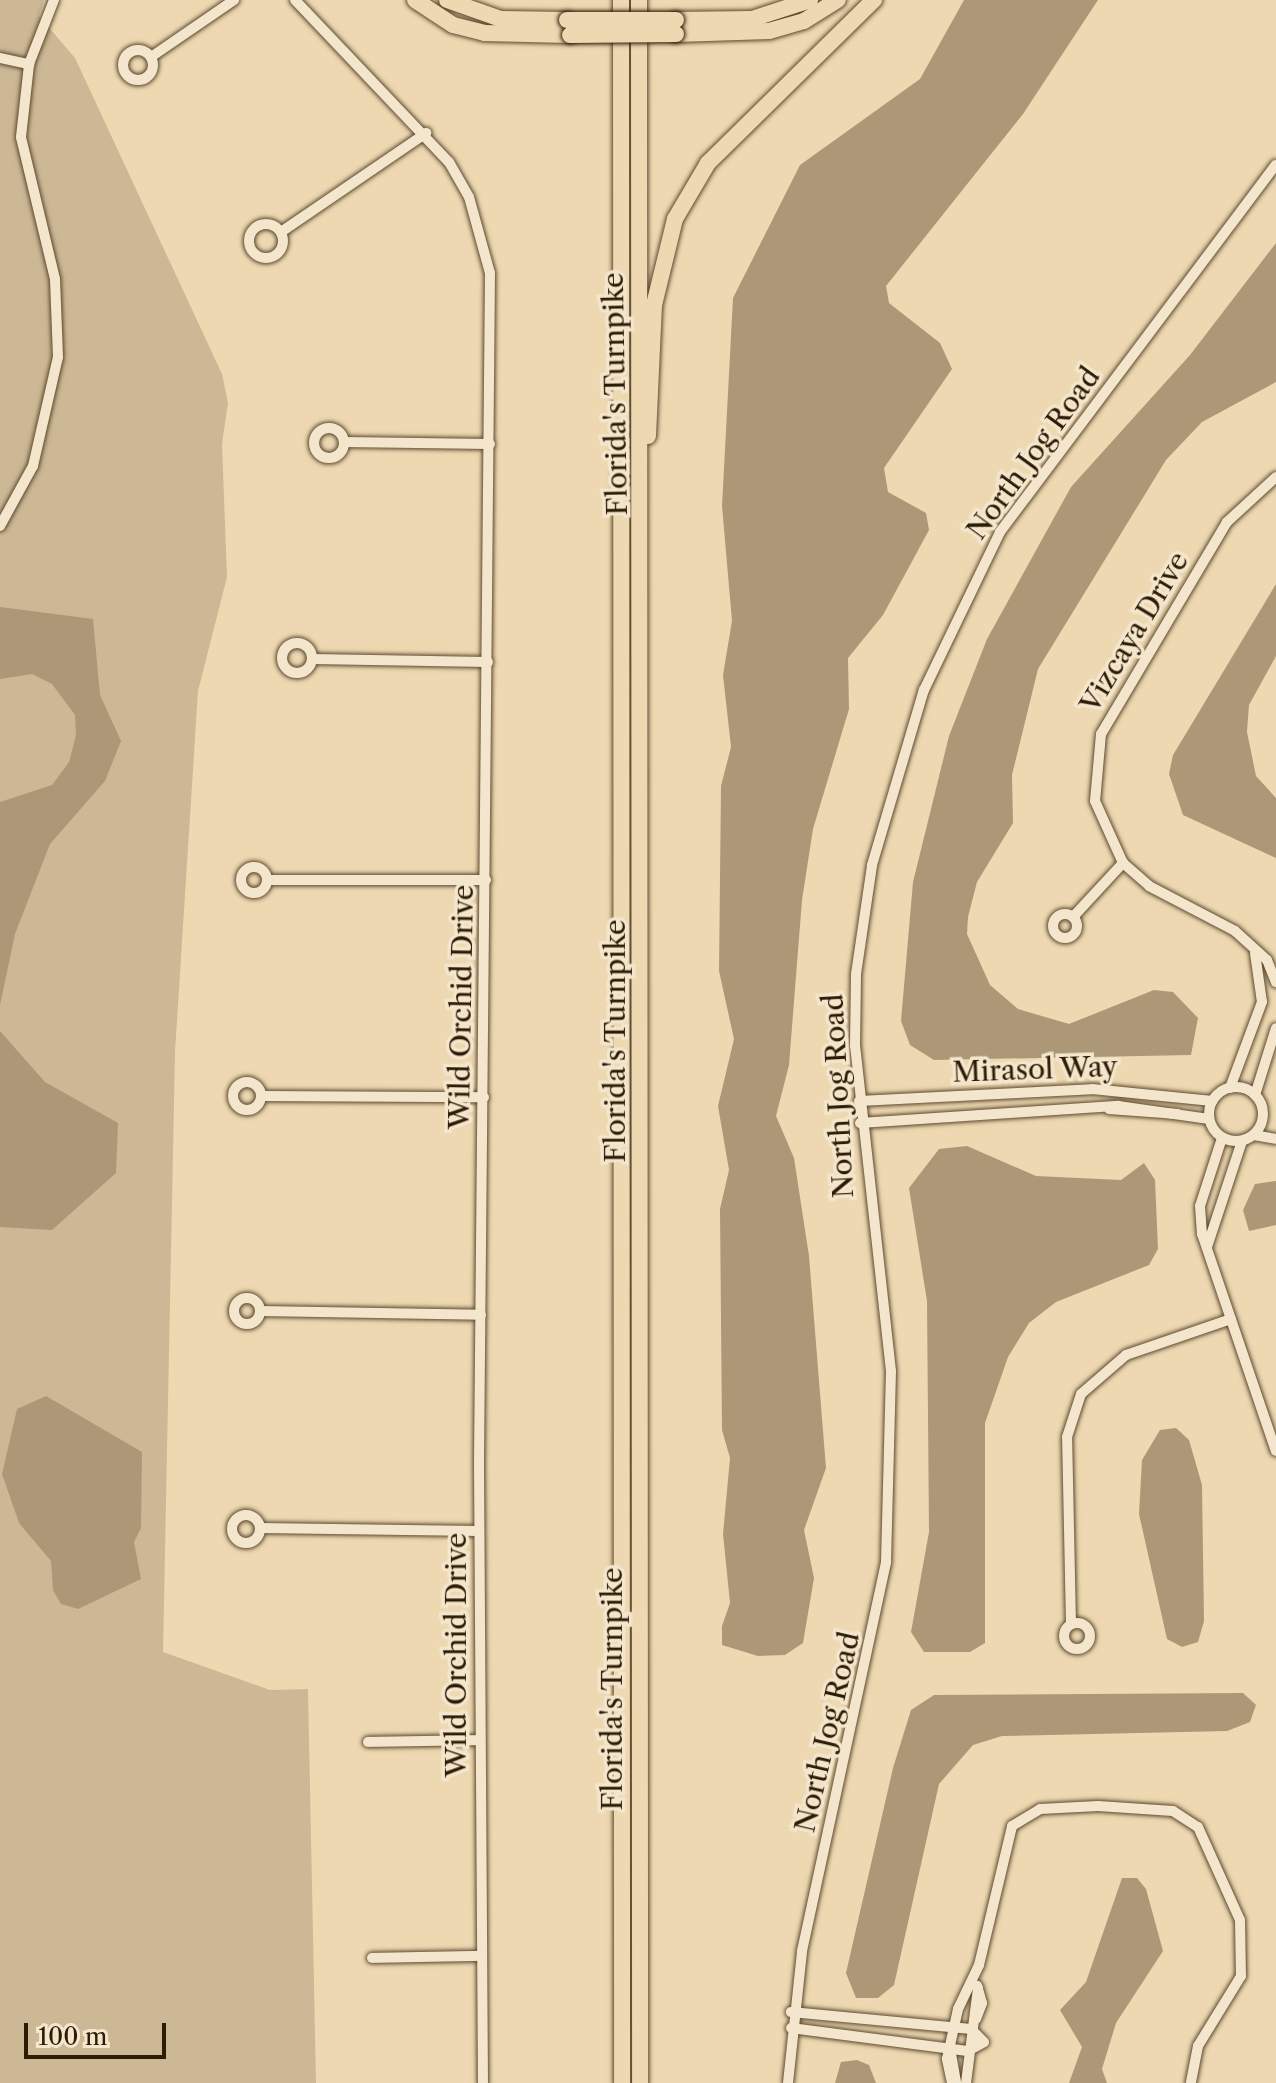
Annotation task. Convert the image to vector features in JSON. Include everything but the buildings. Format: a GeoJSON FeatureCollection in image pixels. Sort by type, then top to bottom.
{"type":"FeatureCollection","features":[{"type":"Feature","properties":{"kind":"highway"},"geometry":{"type":"LineString","coordinates":[[415,0],[453,25],[484,33],[676,27],[769,31],[804,21],[838,0]]}},
{"type":"Feature","properties":{"kind":"highway"},"geometry":{"type":"LineString","coordinates":[[447,0],[501,19],[569,28]]}},
{"type":"Feature","properties":{"kind":"highway","name":"Florida's Turnpike"},"geometry":{"type":"LineString","coordinates":[[621,0],[622,2083]]}},
{"type":"Feature","properties":{"kind":"highway","name":"Florida's Turnpike"},"geometry":{"type":"LineString","coordinates":[[639,0],[643,498],[640,2083]]}},
{"type":"Feature","properties":{"kind":"highway"},"geometry":{"type":"LineString","coordinates":[[676,27],[752,19],[810,0]]}},
{"type":"Feature","properties":{"kind":"highway"},"geometry":{"type":"LineString","coordinates":[[643,498],[654,305],[675,219],[708,163],[874,0]]}},
{"type":"Feature","properties":{"kind":"street"},"geometry":{"type":"LineString","coordinates":[[0,526],[33,466],[58,357],[55,279],[21,137],[29,64],[54,0]]}},
{"type":"Feature","properties":{"kind":"street"},"geometry":{"type":"LineString","coordinates":[[151,57],[234,0]]}},
{"type":"Feature","properties":{"kind":"street","name":"Wild Orchid Drive"},"geometry":{"type":"LineString","coordinates":[[295,0],[426,133],[469,197],[490,273],[479,1531],[483,2083]]}},
{"type":"Feature","properties":{"kind":"street"},"geometry":{"type":"LineString","coordinates":[[0,58],[29,64]]}},
{"type":"Feature","properties":{"kind":"street"},"geometry":{"type":"LineString","coordinates":[[281,232],[426,133]]}},
{"type":"Feature","properties":{"kind":"street","name":"North Jog Road"},"geometry":{"type":"LineString","coordinates":[[788,2083],[791,2012],[886,1562],[891,1371],[860,1123],[856,974],[872,865],[924,690],[960,608],[1000,532],[1070,434],[1180,301],[1276,165]]}},
{"type":"Feature","properties":{"kind":"street"},"geometry":{"type":"LineString","coordinates":[[344,442],[490,444]]}},
{"type":"Feature","properties":{"kind":"street","name":"Vizcaya Drive"},"geometry":{"type":"LineString","coordinates":[[1276,477],[1227,522],[1101,734],[1095,801],[1123,863],[1149,886],[1235,931],[1276,982]]}},
{"type":"Feature","properties":{"kind":"street"},"geometry":{"type":"LineString","coordinates":[[312,659],[488,662]]}},
{"type":"Feature","properties":{"kind":"street"},"geometry":{"type":"LineString","coordinates":[[1073,917],[1123,863]]}},
{"type":"Feature","properties":{"kind":"street"},"geometry":{"type":"LineString","coordinates":[[267,880],[486,880]]}},
{"type":"Feature","properties":{"kind":"street"},"geometry":{"type":"LineString","coordinates":[[1255,953],[1262,1002],[1230,1088],[1212,1101],[1209,1119],[1222,1138],[1242,1141],[1254,1135],[1263,1118],[1255,1095],[1276,1028]]}},
{"type":"Feature","properties":{"kind":"street"},"geometry":{"type":"LineString","coordinates":[[1262,1002],[1276,1002]]}},
{"type":"Feature","properties":{"kind":"street"},"geometry":{"type":"LineString","coordinates":[[1230,1088],[1255,1095]]}},
{"type":"Feature","properties":{"kind":"street","name":"Mirasol Way"},"geometry":{"type":"LineString","coordinates":[[859,1101],[1092,1089],[1212,1101]]}},
{"type":"Feature","properties":{"kind":"street"},"geometry":{"type":"LineString","coordinates":[[261,1096],[484,1097]]}},
{"type":"Feature","properties":{"kind":"street","name":"Mirasol Way"},"geometry":{"type":"LineString","coordinates":[[860,1123],[1109,1109],[1188,1113],[1209,1119]]}},
{"type":"Feature","properties":{"kind":"street"},"geometry":{"type":"LineString","coordinates":[[1263,1118],[1276,1120]]}},
{"type":"Feature","properties":{"kind":"street"},"geometry":{"type":"LineString","coordinates":[[1254,1135],[1276,1139]]}},
{"type":"Feature","properties":{"kind":"street"},"geometry":{"type":"LineString","coordinates":[[1222,1138],[1200,1206],[1207,1247],[1276,1451]]}},
{"type":"Feature","properties":{"kind":"street"},"geometry":{"type":"LineString","coordinates":[[1207,1247],[1242,1141]]}},
{"type":"Feature","properties":{"kind":"street"},"geometry":{"type":"LineString","coordinates":[[260,1311],[481,1315]]}},
{"type":"Feature","properties":{"kind":"street"},"geometry":{"type":"LineString","coordinates":[[1071,1624],[1067,1437],[1081,1394],[1126,1355],[1231,1319]]}},
{"type":"Feature","properties":{"kind":"street"},"geometry":{"type":"LineString","coordinates":[[260,1528],[479,1531]]}},
{"type":"Feature","properties":{"kind":"street"},"geometry":{"type":"LineString","coordinates":[[368,1742],[480,1740]]}},
{"type":"Feature","properties":{"kind":"street"},"geometry":{"type":"LineString","coordinates":[[954,2083],[951,2046],[954,2031],[975,1982],[995,1905],[1002,1845],[1028,1813],[1112,1806],[1184,1816],[1209,1844],[1240,1920],[1241,1976],[1198,2046],[1191,2083]]}},
{"type":"Feature","properties":{"kind":"street"},"geometry":{"type":"LineString","coordinates":[[372,1958],[481,1956]]}},
{"type":"Feature","properties":{"kind":"street"},"geometry":{"type":"LineString","coordinates":[[966,2083],[971,2027],[982,2003],[975,1982]]}},
{"type":"Feature","properties":{"kind":"street"},"geometry":{"type":"LineString","coordinates":[[791,2012],[954,2031],[971,2027]]}},
{"type":"Feature","properties":{"kind":"street"},"geometry":{"type":"LineString","coordinates":[[791,2028],[951,2046],[968,2051]]}},
{"type":"Feature","properties":{"kind":"shaded area"},"geometry":{"type":"Polygon","coordinates":[[[0,0],[44,0],[39,16],[75,58],[222,374],[228,403],[222,444],[227,577],[198,691],[175,1052],[163,1652],[270,1690],[308,1689],[316,2083],[0,2083],[0,0]]]}},
{"type":"Feature","properties":{"kind":"shaded area"},"geometry":{"type":"Polygon","coordinates":[[[964,0],[1098,0],[1023,114],[886,286],[889,303],[940,343],[952,369],[884,468],[888,492],[926,513],[929,530],[883,615],[848,658],[849,709],[813,829],[802,900],[789,1065],[776,1116],[794,1158],[809,1256],[826,1468],[804,1530],[814,1578],[803,1643],[785,1655],[758,1656],[722,1645],[722,1626],[730,1603],[723,1534],[730,1458],[722,1430],[720,1209],[729,1170],[718,1106],[734,1039],[719,971],[721,786],[731,747],[723,675],[732,621],[722,506],[733,298],[800,165],[920,79],[964,0]]]}},
{"type":"Feature","properties":{"kind":"shaded area"},"geometry":{"type":"Polygon","coordinates":[[[1276,243],[1276,382],[1202,422],[1166,460],[1038,669],[1012,775],[1013,823],[977,882],[968,917],[967,934],[990,985],[1018,1009],[1069,1024],[1154,990],[1173,992],[1198,1018],[1191,1055],[934,1060],[910,1045],[901,1021],[913,882],[949,736],[987,639],[1071,487],[1190,355],[1276,243]]]}},
{"type":"Feature","properties":{"kind":"shaded area"},"geometry":{"type":"Polygon","coordinates":[[[1276,584],[1276,656],[1249,705],[1247,732],[1256,776],[1276,798],[1276,858],[1183,815],[1169,774],[1173,755],[1276,584]]]}},
{"type":"Feature","properties":{"kind":"shaded area"},"geometry":{"type":"Polygon","coordinates":[[[0,607],[93,619],[100,695],[121,741],[105,781],[50,844],[15,934],[0,1005],[0,802],[52,785],[69,762],[76,735],[75,715],[52,684],[32,674],[0,679],[0,607]]]}},
{"type":"Feature","properties":{"kind":"shaded area"},"geometry":{"type":"Polygon","coordinates":[[[0,1031],[45,1082],[118,1123],[116,1173],[52,1230],[0,1227],[0,1031]]]}},
{"type":"Feature","properties":{"kind":"shaded area"},"geometry":{"type":"Polygon","coordinates":[[[967,1146],[1036,1176],[1121,1180],[1144,1163],[1155,1180],[1158,1249],[1149,1265],[1056,1302],[1029,1323],[1008,1357],[985,1423],[985,1643],[970,1652],[924,1652],[911,1632],[929,1532],[927,1301],[909,1188],[939,1149],[967,1146]]]}},
{"type":"Feature","properties":{"kind":"shaded area"},"geometry":{"type":"Polygon","coordinates":[[[1276,1181],[1276,1225],[1249,1231],[1243,1210],[1255,1184],[1276,1181]]]}},
{"type":"Feature","properties":{"kind":"shaded area"},"geometry":{"type":"Polygon","coordinates":[[[46,1396],[142,1452],[141,1528],[134,1542],[141,1579],[78,1609],[61,1604],[53,1590],[51,1561],[19,1523],[2,1474],[17,1409],[46,1396]]]}},
{"type":"Feature","properties":{"kind":"shaded area"},"geometry":{"type":"Polygon","coordinates":[[[1176,1428],[1189,1440],[1202,1485],[1204,1621],[1198,1642],[1182,1647],[1167,1639],[1139,1514],[1142,1460],[1160,1430],[1176,1428]]]}},
{"type":"Feature","properties":{"kind":"shaded area"},"geometry":{"type":"Polygon","coordinates":[[[1243,1693],[1256,1705],[1250,1722],[1227,1731],[1002,1736],[973,1745],[939,1784],[894,1985],[878,1998],[856,1998],[846,1973],[893,1768],[911,1710],[934,1695],[1243,1693]]]}},
{"type":"Feature","properties":{"kind":"shaded area"},"geometry":{"type":"Polygon","coordinates":[[[1122,1878],[1137,1878],[1146,1889],[1163,1951],[1116,2023],[1102,2069],[1107,2083],[1069,2083],[1082,2047],[1060,2010],[1086,1982],[1122,1878]]]}},
{"type":"Feature","properties":{"kind":"shaded area"},"geometry":{"type":"Polygon","coordinates":[[[857,2060],[869,2065],[876,2083],[835,2083],[841,2062],[857,2060]]]}}]}
